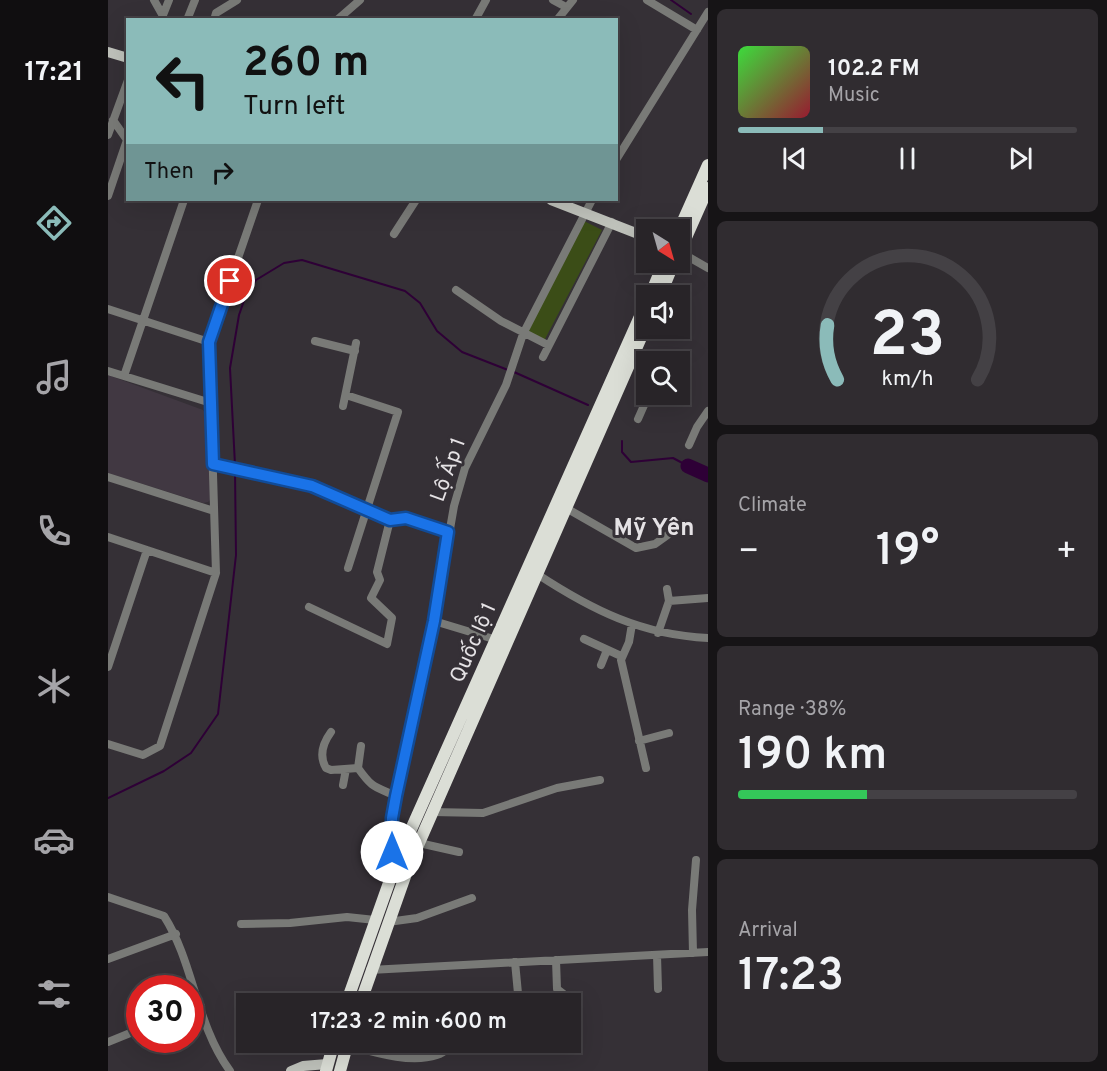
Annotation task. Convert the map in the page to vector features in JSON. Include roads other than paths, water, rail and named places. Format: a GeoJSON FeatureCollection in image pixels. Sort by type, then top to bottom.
{"type":"FeatureCollection","features":[{"type":"Feature","properties":{"kind":"highway"},"geometry":{"type":"LineString","coordinates":[[684,219],[708,165]]}},
{"type":"Feature","properties":{"kind":"highway"},"geometry":{"type":"LineString","coordinates":[[690,229],[708,188]]}},
{"type":"Feature","properties":{"kind":"highway","name":"Quốc lộ 1"},"geometry":{"type":"LineString","coordinates":[[363,993],[396,863],[636,326]]}},
{"type":"Feature","properties":{"kind":"highway","name":"Quốc lộ 1"},"geometry":{"type":"LineString","coordinates":[[351,993],[640,339]]}},
{"type":"Feature","properties":{"kind":"highway"},"geometry":{"type":"LineString","coordinates":[[326,1068],[331,1053]]}},
{"type":"Feature","properties":{"kind":"highway"},"geometry":{"type":"LineString","coordinates":[[340,1071],[345,1053]]}},
{"type":"Feature","properties":{"kind":"main road"},"geometry":{"type":"LineString","coordinates":[[108,52],[126,57]]}},
{"type":"Feature","properties":{"kind":"main road"},"geometry":{"type":"LineString","coordinates":[[554,201],[636,233]]}},
{"type":"Feature","properties":{"kind":"main road"},"geometry":{"type":"LineString","coordinates":[[291,1071],[303,1066],[326,1068]]}},
{"type":"Feature","properties":{"kind":"street"},"geometry":{"type":"LineString","coordinates":[[154,0],[162,18]]}},
{"type":"Feature","properties":{"kind":"street"},"geometry":{"type":"LineString","coordinates":[[162,18],[170,0]]}},
{"type":"Feature","properties":{"kind":"street"},"geometry":{"type":"LineString","coordinates":[[188,18],[195,0]]}},
{"type":"Feature","properties":{"kind":"street"},"geometry":{"type":"LineString","coordinates":[[215,18],[216,13],[237,0]]}},
{"type":"Feature","properties":{"kind":"street"},"geometry":{"type":"LineString","coordinates":[[339,18],[360,0]]}},
{"type":"Feature","properties":{"kind":"street"},"geometry":{"type":"LineString","coordinates":[[476,18],[486,0]]}},
{"type":"Feature","properties":{"kind":"street"},"geometry":{"type":"LineString","coordinates":[[553,0],[566,7]]}},
{"type":"Feature","properties":{"kind":"street"},"geometry":{"type":"LineString","coordinates":[[558,18],[566,7],[569,8],[573,0]]}},
{"type":"Feature","properties":{"kind":"street"},"geometry":{"type":"LineString","coordinates":[[647,0],[697,30]]}},
{"type":"Feature","properties":{"kind":"street"},"geometry":{"type":"LineString","coordinates":[[618,157],[708,12]]}},
{"type":"Feature","properties":{"kind":"street"},"geometry":{"type":"LineString","coordinates":[[108,135],[126,85]]}},
{"type":"Feature","properties":{"kind":"street"},"geometry":{"type":"LineString","coordinates":[[113,120],[126,139]]}},
{"type":"Feature","properties":{"kind":"street"},"geometry":{"type":"LineString","coordinates":[[108,196],[126,148]]}},
{"type":"Feature","properties":{"kind":"street"},"geometry":{"type":"LineString","coordinates":[[124,376],[184,201]]}},
{"type":"Feature","properties":{"kind":"street"},"geometry":{"type":"LineString","coordinates":[[108,744],[143,755],[160,746],[216,573],[209,342],[258,201]]}},
{"type":"Feature","properties":{"kind":"street"},"geometry":{"type":"LineString","coordinates":[[394,234],[415,201]]}},
{"type":"Feature","properties":{"kind":"street","name":"Lộ Ấp 1"},"geometry":{"type":"LineString","coordinates":[[396,863],[392,852],[392,818],[434,621],[448,532],[465,468],[509,376],[523,333],[584,211],[591,201]]}},
{"type":"Feature","properties":{"kind":"street"},"geometry":{"type":"LineString","coordinates":[[543,357],[612,222]]}},
{"type":"Feature","properties":{"kind":"street"},"geometry":{"type":"LineString","coordinates":[[690,258],[708,268]]}},
{"type":"Feature","properties":{"kind":"street"},"geometry":{"type":"LineString","coordinates":[[456,290],[523,333],[548,345]]}},
{"type":"Feature","properties":{"kind":"street"},"geometry":{"type":"LineString","coordinates":[[108,309],[209,342]]}},
{"type":"Feature","properties":{"kind":"street"},"geometry":{"type":"LineString","coordinates":[[315,341],[356,347],[343,406]]}},
{"type":"Feature","properties":{"kind":"street"},"geometry":{"type":"LineString","coordinates":[[631,360],[636,364]]}},
{"type":"Feature","properties":{"kind":"street"},"geometry":{"type":"LineString","coordinates":[[108,371],[211,403]]}},
{"type":"Feature","properties":{"kind":"street"},"geometry":{"type":"LineString","coordinates":[[346,395],[398,412],[348,568]]}},
{"type":"Feature","properties":{"kind":"street"},"geometry":{"type":"LineString","coordinates":[[638,419],[644,405]]}},
{"type":"Feature","properties":{"kind":"street"},"geometry":{"type":"LineString","coordinates":[[689,445],[708,411]]}},
{"type":"Feature","properties":{"kind":"street"},"geometry":{"type":"LineString","coordinates":[[213,464],[312,486],[390,520],[406,518],[448,532]]}},
{"type":"Feature","properties":{"kind":"street"},"geometry":{"type":"LineString","coordinates":[[108,477],[214,511]]}},
{"type":"Feature","properties":{"kind":"street"},"geometry":{"type":"LineString","coordinates":[[566,508],[636,548],[655,544],[669,534]]}},
{"type":"Feature","properties":{"kind":"street"},"geometry":{"type":"LineString","coordinates":[[309,607],[387,644],[392,618],[371,598],[380,580],[377,572],[390,520]]}},
{"type":"Feature","properties":{"kind":"street"},"geometry":{"type":"LineString","coordinates":[[108,537],[216,573]]}},
{"type":"Feature","properties":{"kind":"street"},"geometry":{"type":"LineString","coordinates":[[108,667],[147,550]]}},
{"type":"Feature","properties":{"kind":"street"},"geometry":{"type":"LineString","coordinates":[[537,574],[572,597],[632,624],[658,633],[708,638]]}},
{"type":"Feature","properties":{"kind":"street"},"geometry":{"type":"LineString","coordinates":[[658,633],[669,602],[667,589]]}},
{"type":"Feature","properties":{"kind":"street"},"geometry":{"type":"LineString","coordinates":[[669,602],[708,598]]}},
{"type":"Feature","properties":{"kind":"street"},"geometry":{"type":"LineString","coordinates":[[434,621],[497,640]]}},
{"type":"Feature","properties":{"kind":"street"},"geometry":{"type":"LineString","coordinates":[[632,624],[629,642],[621,656],[625,686],[646,768]]}},
{"type":"Feature","properties":{"kind":"street"},"geometry":{"type":"LineString","coordinates":[[584,639],[621,656]]}},
{"type":"Feature","properties":{"kind":"street"},"geometry":{"type":"LineString","coordinates":[[601,665],[607,650]]}},
{"type":"Feature","properties":{"kind":"street"},"geometry":{"type":"LineString","coordinates":[[331,732],[324,744],[323,764],[331,770],[358,768]]}},
{"type":"Feature","properties":{"kind":"street"},"geometry":{"type":"LineString","coordinates":[[639,741],[669,733]]}},
{"type":"Feature","properties":{"kind":"street"},"geometry":{"type":"LineString","coordinates":[[361,746],[358,768],[374,789],[396,796]]}},
{"type":"Feature","properties":{"kind":"street"},"geometry":{"type":"LineString","coordinates":[[343,785],[346,769]]}},
{"type":"Feature","properties":{"kind":"street"},"geometry":{"type":"LineString","coordinates":[[432,812],[483,813],[556,788],[600,780]]}},
{"type":"Feature","properties":{"kind":"street"},"geometry":{"type":"LineString","coordinates":[[419,843],[459,852]]}},
{"type":"Feature","properties":{"kind":"street"},"geometry":{"type":"LineString","coordinates":[[693,953],[692,910],[696,860]]}},
{"type":"Feature","properties":{"kind":"street"},"geometry":{"type":"LineString","coordinates":[[108,897],[164,916],[176,934],[190,975]]}},
{"type":"Feature","properties":{"kind":"street"},"geometry":{"type":"LineString","coordinates":[[241,924],[290,923],[347,917],[382,921],[417,918],[472,898]]}},
{"type":"Feature","properties":{"kind":"street"},"geometry":{"type":"LineString","coordinates":[[108,959],[176,934]]}},
{"type":"Feature","properties":{"kind":"street"},"geometry":{"type":"LineString","coordinates":[[370,970],[395,971],[708,952]]}},
{"type":"Feature","properties":{"kind":"street"},"geometry":{"type":"LineString","coordinates":[[657,955],[658,989]]}},
{"type":"Feature","properties":{"kind":"street"},"geometry":{"type":"LineString","coordinates":[[556,960],[557,990],[561,993]]}},
{"type":"Feature","properties":{"kind":"street"},"geometry":{"type":"LineString","coordinates":[[515,962],[518,993]]}},
{"type":"Feature","properties":{"kind":"street"},"geometry":{"type":"LineString","coordinates":[[204,1015],[215,1048],[230,1071]]}},
{"type":"Feature","properties":{"kind":"street"},"geometry":{"type":"LineString","coordinates":[[108,1042],[126,1035]]}},
{"type":"Feature","properties":{"kind":"street"},"geometry":{"type":"LineString","coordinates":[[377,1053],[415,1057],[440,1053]]}},
{"type":"Feature","properties":{"kind":"waterway"},"geometry":{"type":"LineString","coordinates":[[671,0],[691,14]]}},
{"type":"Feature","properties":{"kind":"waterway"},"geometry":{"type":"LineString","coordinates":[[235,465],[230,368],[239,315],[246,295],[256,280],[284,263],[302,260],[405,291],[420,303],[437,331],[462,352],[508,370]]}},
{"type":"Feature","properties":{"kind":"waterway"},"geometry":{"type":"LineString","coordinates":[[514,372],[588,405]]}},
{"type":"Feature","properties":{"kind":"waterway"},"geometry":{"type":"LineString","coordinates":[[622,441],[622,452],[631,462],[673,458],[688,466]]}},
{"type":"Feature","properties":{"kind":"waterway"},"geometry":{"type":"LineString","coordinates":[[688,466],[708,475]]}},
{"type":"Feature","properties":{"kind":"waterway"},"geometry":{"type":"LineString","coordinates":[[108,798],[164,771],[191,753],[218,714],[236,555],[235,471]]}},
{"type":"Feature","properties":{"kind":"district","name":"Mỹ Yên"},"geometry":{"type":"Point","coordinates":[654,529]}}]}
